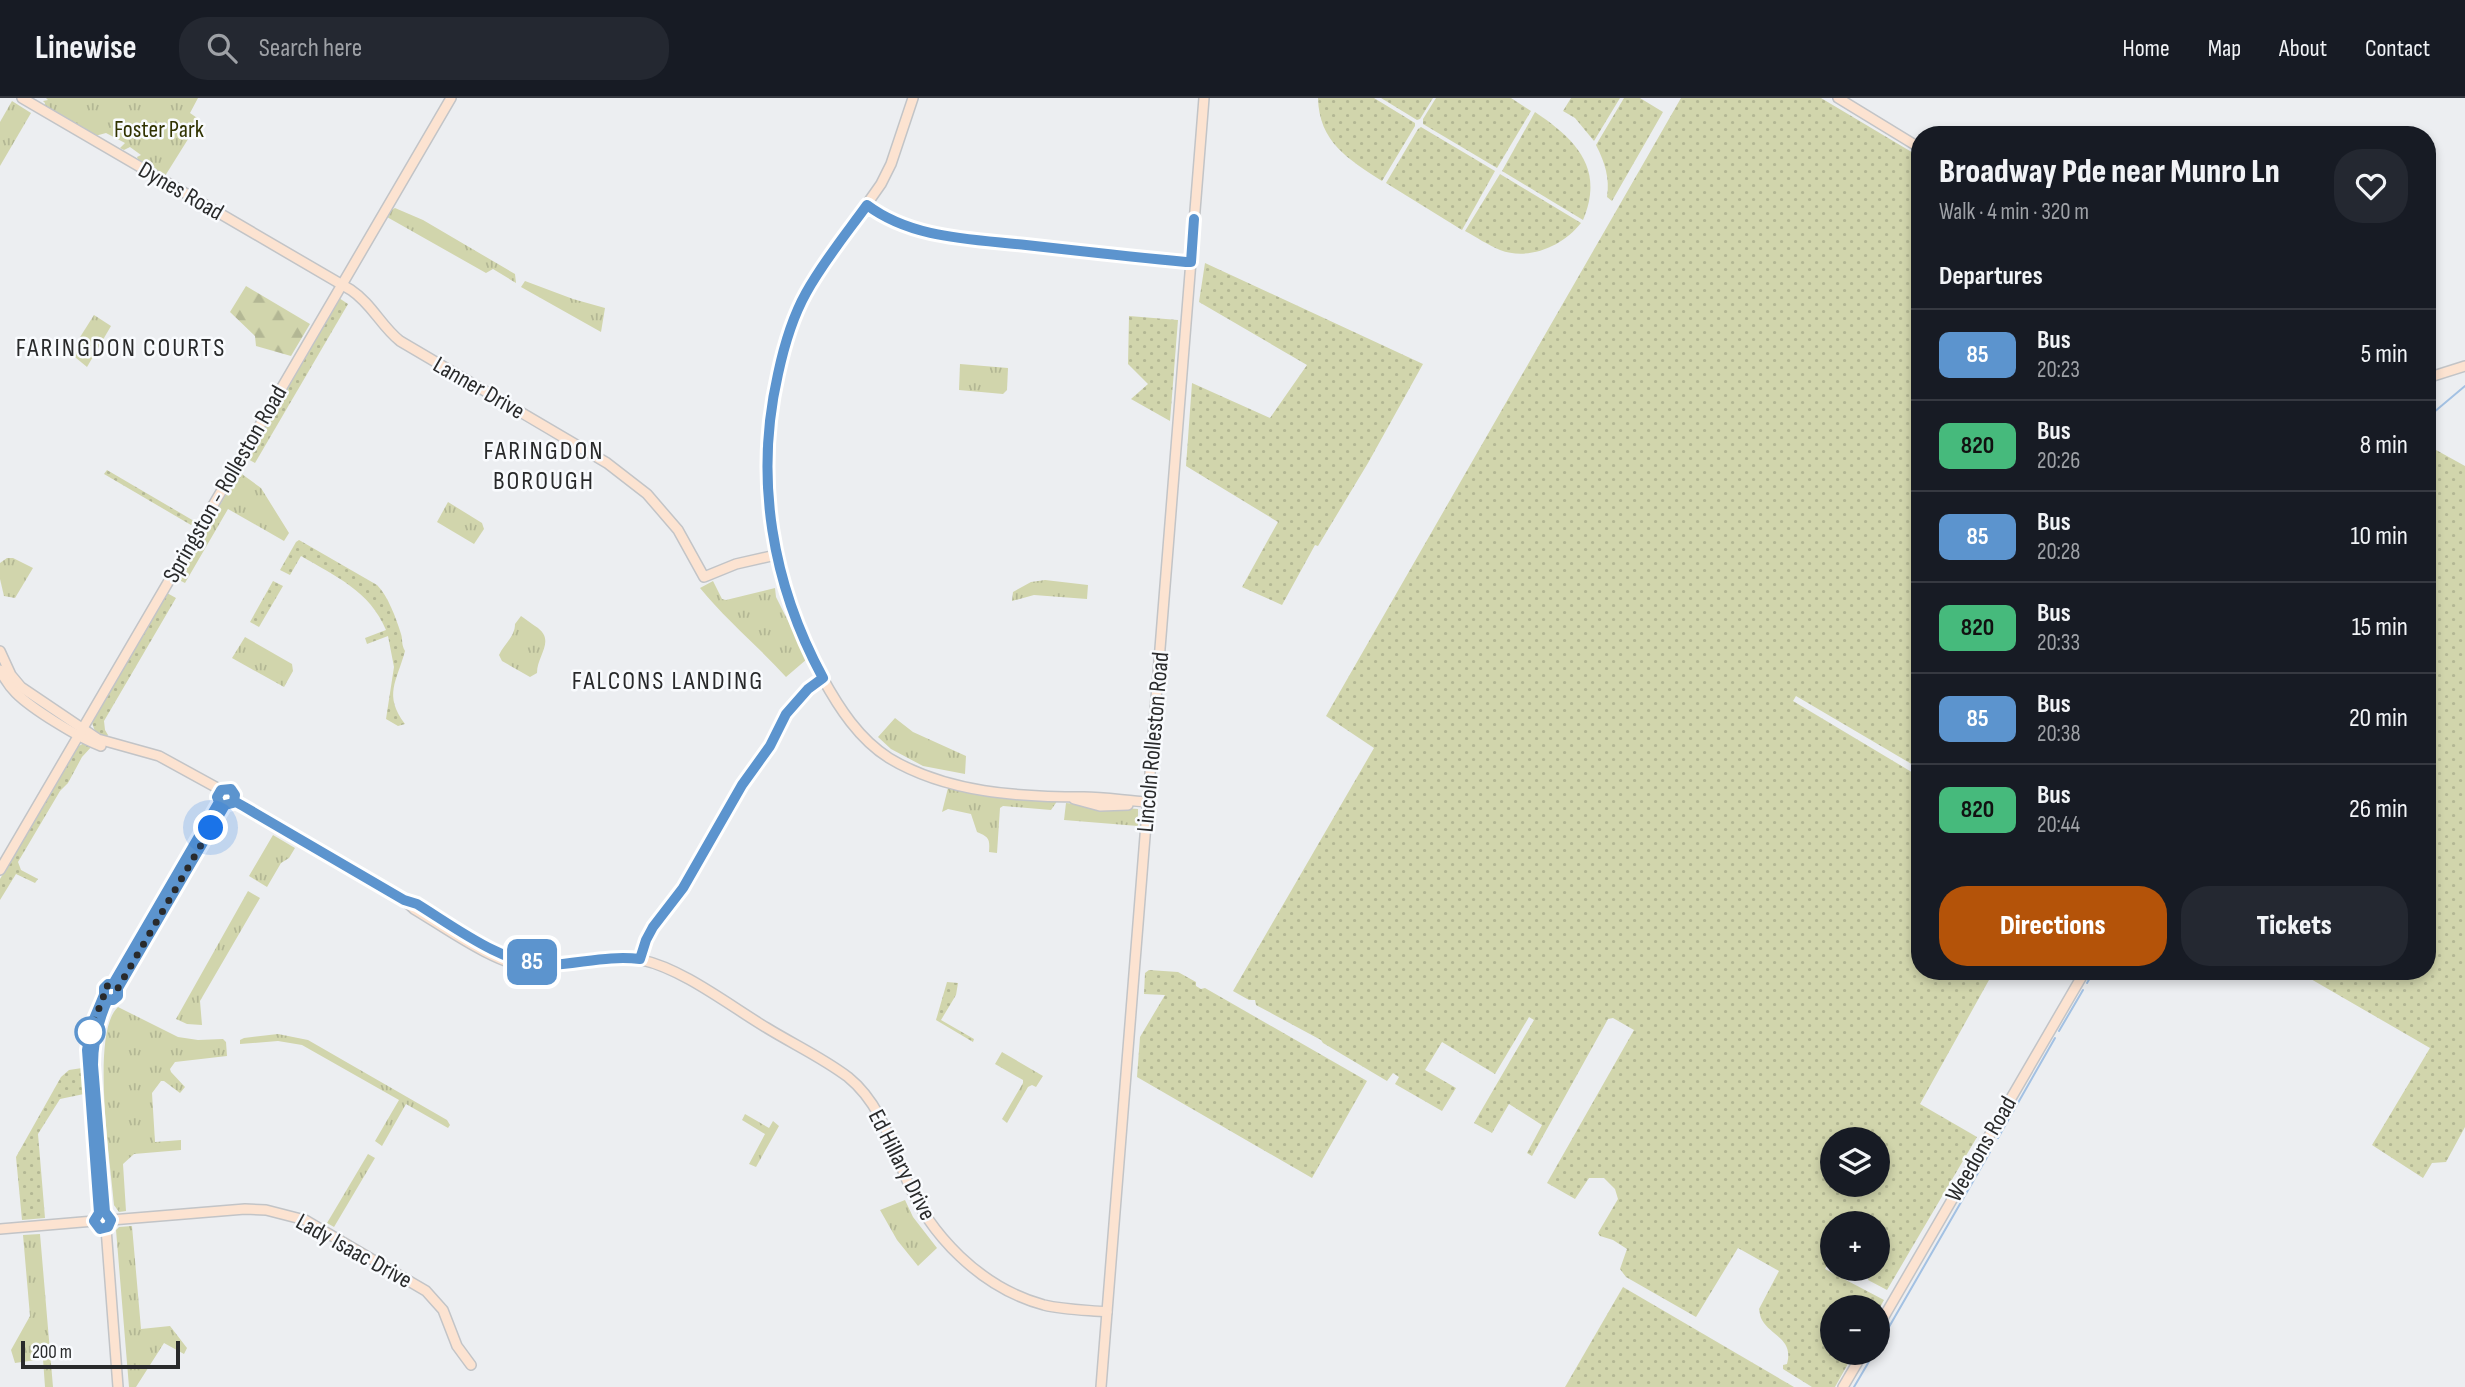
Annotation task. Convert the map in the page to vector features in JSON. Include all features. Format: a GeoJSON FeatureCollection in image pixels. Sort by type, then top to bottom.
{"type":"FeatureCollection","features":[{"type":"Feature","properties":{"kind":"street","name":"Dynes Road"},"geometry":{"type":"LineString","coordinates":[[22,98],[341,284]]}},
{"type":"Feature","properties":{"kind":"street","name":"Springston - Rolleston Road"},"geometry":{"type":"LineString","coordinates":[[0,870],[451,98]]}},
{"type":"Feature","properties":{"kind":"street"},"geometry":{"type":"LineString","coordinates":[[914,98],[884,178],[805,294],[784,348],[769,420],[766,477],[771,533],[793,615],[815,664],[844,713],[871,745],[912,769],[970,788],[1148,804]]}},
{"type":"Feature","properties":{"kind":"street","name":"Lincoln Rolleston Road"},"geometry":{"type":"LineString","coordinates":[[1101,1387],[1204,98]]}},
{"type":"Feature","properties":{"kind":"street"},"geometry":{"type":"LineString","coordinates":[[1838,98],[1911,143]]}},
{"type":"Feature","properties":{"kind":"street","name":"Lanner Drive"},"geometry":{"type":"LineString","coordinates":[[341,284],[368,304],[400,341],[607,463],[647,494],[678,530],[704,577],[736,564],[776,555]]}},
{"type":"Feature","properties":{"kind":"street"},"geometry":{"type":"LineString","coordinates":[[2436,375],[2465,366]]}},
{"type":"Feature","properties":{"kind":"street"},"geometry":{"type":"LineString","coordinates":[[0,651],[11,675],[21,687],[81,731]]}},
{"type":"Feature","properties":{"kind":"street"},"geometry":{"type":"LineString","coordinates":[[0,670],[16,692],[110,749],[162,763],[230,805],[234,801]]}},
{"type":"Feature","properties":{"kind":"street","name":"Ed Hillary Drive"},"geometry":{"type":"LineString","coordinates":[[221,798],[226,788],[233,790],[234,801],[503,954],[546,965],[615,957],[653,963],[693,983],[837,1069],[860,1088],[885,1126],[929,1223],[985,1276],[1010,1291],[1043,1304],[1107,1312]]}},
{"type":"Feature","properties":{"kind":"street"},"geometry":{"type":"LineString","coordinates":[[113,1387],[93,1053],[98,1024],[106,997],[106,986],[116,986],[221,798]]}},
{"type":"Feature","properties":{"kind":"street","name":"Weedons Road"},"geometry":{"type":"LineString","coordinates":[[1890,1306],[2080,980]]}},
{"type":"Feature","properties":{"kind":"street","name":"Lady Isaac Drive"},"geometry":{"type":"LineString","coordinates":[[0,1229],[245,1209],[266,1210],[305,1220],[426,1292],[443,1310],[457,1346],[471,1364]]}},
{"type":"Feature","properties":{"kind":"street"},"geometry":{"type":"LineString","coordinates":[[103,1220],[118,1387]]}},
{"type":"Feature","properties":{"kind":"street"},"geometry":{"type":"LineString","coordinates":[[1843,1387],[1856,1365]]}},
{"type":"Feature","properties":{"kind":"green space","name":"Foster Park"},"geometry":{"type":"Polygon","coordinates":[[[46,98],[198,98],[190,113],[200,120],[165,176],[139,162],[137,157],[141,155],[130,147],[124,150],[120,148],[125,143],[106,133],[95,136],[44,107],[43,101],[48,100],[46,98]]]}},
{"type":"Feature","properties":{"kind":"green space"},"geometry":{"type":"Polygon","coordinates":[[[1318,98],[1374,98],[1415,123],[1382,181],[1347,157],[1330,138],[1320,113],[1318,98]]]}},
{"type":"Feature","properties":{"kind":"green space"},"geometry":{"type":"Polygon","coordinates":[[[1381,98],[1433,98],[1417,120],[1381,98]]]}},
{"type":"Feature","properties":{"kind":"green space"},"geometry":{"type":"Polygon","coordinates":[[[1436,98],[1511,98],[1531,111],[1497,168],[1423,124],[1423,119],[1436,98]]]}},
{"type":"Feature","properties":{"kind":"green space"},"geometry":{"type":"Polygon","coordinates":[[[1571,98],[1620,98],[1594,141],[1575,118],[1563,111],[1571,98]]]}},
{"type":"Feature","properties":{"kind":"green space"},"geometry":{"type":"Polygon","coordinates":[[[1624,98],[1640,98],[1663,112],[1612,201],[1607,197],[1606,171],[1596,145],[1624,98]]]}},
{"type":"Feature","properties":{"kind":"green space"},"geometry":{"type":"Polygon","coordinates":[[[1681,98],[1821,98],[1911,152],[1911,764],[1796,696],[1793,701],[1911,772],[1911,980],[1989,980],[1920,1104],[1977,1137],[1887,1290],[1870,1281],[1890,1281],[1890,1211],[1820,1211],[1820,1281],[1848,1281],[1874,1295],[1820,1295],[1820,1365],[1847,1365],[1835,1387],[1812,1387],[1783,1369],[1788,1356],[1785,1343],[1762,1320],[1759,1309],[1779,1271],[1738,1248],[1696,1317],[1626,1277],[1620,1269],[1627,1249],[1598,1233],[1618,1199],[1615,1189],[1604,1178],[1589,1178],[1575,1199],[1547,1183],[1634,1030],[1613,1018],[1608,1019],[1532,1156],[1527,1153],[1542,1125],[1509,1104],[1492,1133],[1474,1123],[1534,1020],[1529,1017],[1495,1074],[1442,1042],[1425,1070],[1456,1088],[1442,1111],[1395,1084],[1399,1077],[1393,1073],[1387,1081],[1321,1040],[1256,1005],[1255,1000],[1249,1000],[1233,991],[1374,748],[1326,716],[1681,98]]]}},
{"type":"Feature","properties":{"kind":"green space"},"geometry":{"type":"Polygon","coordinates":[[[12,101],[31,113],[0,166],[0,122],[12,101]]]}},
{"type":"Feature","properties":{"kind":"green space"},"geometry":{"type":"Polygon","coordinates":[[[1535,112],[1574,144],[1588,170],[1589,202],[1583,220],[1502,171],[1535,112]]]}},
{"type":"Feature","properties":{"kind":"green space"},"geometry":{"type":"Polygon","coordinates":[[[1421,127],[1495,171],[1462,230],[1386,183],[1421,127]]]}},
{"type":"Feature","properties":{"kind":"green space"},"geometry":{"type":"Polygon","coordinates":[[[1500,174],[1581,223],[1555,245],[1522,254],[1500,250],[1465,231],[1500,174]]]}},
{"type":"Feature","properties":{"kind":"green space"},"geometry":{"type":"Polygon","coordinates":[[[395,208],[423,220],[515,274],[516,283],[493,269],[486,273],[387,217],[395,208]]]}},
{"type":"Feature","properties":{"kind":"green space"},"geometry":{"type":"Polygon","coordinates":[[[1205,263],[1423,364],[1368,463],[1318,546],[1315,545],[1282,605],[1242,587],[1278,522],[1186,466],[1192,383],[1270,418],[1307,365],[1199,302],[1205,263]]]}},
{"type":"Feature","properties":{"kind":"green space"},"geometry":{"type":"Polygon","coordinates":[[[525,281],[605,308],[601,332],[521,287],[525,281]]]}},
{"type":"Feature","properties":{"kind":"green space"},"geometry":{"type":"Polygon","coordinates":[[[246,286],[310,324],[291,356],[256,346],[255,336],[230,312],[246,286]]]}},
{"type":"Feature","properties":{"kind":"green space"},"geometry":{"type":"Polygon","coordinates":[[[339,298],[348,304],[255,463],[246,458],[339,298]]]}},
{"type":"Feature","properties":{"kind":"green space"},"geometry":{"type":"Polygon","coordinates":[[[94,315],[111,326],[87,367],[70,353],[94,315]]]}},
{"type":"Feature","properties":{"kind":"green space"},"geometry":{"type":"Polygon","coordinates":[[[1129,316],[1178,320],[1170,421],[1131,399],[1148,384],[1128,364],[1129,316]]]}},
{"type":"Feature","properties":{"kind":"green space"},"geometry":{"type":"Polygon","coordinates":[[[960,364],[1008,368],[1007,390],[1003,394],[959,390],[960,364]]]}},
{"type":"Feature","properties":{"kind":"green space"},"geometry":{"type":"Polygon","coordinates":[[[2436,450],[2465,466],[2465,1127],[2446,1162],[2432,1163],[2423,1178],[2372,1145],[2430,1048],[2313,980],[2436,980],[2436,450]]]}},
{"type":"Feature","properties":{"kind":"green space"},"geometry":{"type":"Polygon","coordinates":[[[107,470],[194,521],[191,525],[104,474],[107,470]]]}},
{"type":"Feature","properties":{"kind":"green space"},"geometry":{"type":"Polygon","coordinates":[[[239,472],[261,488],[289,533],[284,541],[228,509],[185,583],[177,579],[239,472]]]}},
{"type":"Feature","properties":{"kind":"green space"},"geometry":{"type":"Polygon","coordinates":[[[448,502],[482,523],[484,529],[474,544],[437,522],[448,502]]]}},
{"type":"Feature","properties":{"kind":"green space"},"geometry":{"type":"Polygon","coordinates":[[[299,540],[377,585],[385,595],[397,621],[405,651],[393,696],[398,714],[405,724],[398,726],[386,719],[394,667],[388,636],[367,644],[365,638],[386,630],[371,605],[339,578],[301,556],[290,575],[280,570],[299,540]]]}},
{"type":"Feature","properties":{"kind":"green space"},"geometry":{"type":"Polygon","coordinates":[[[7,558],[13,558],[33,568],[15,598],[4,596],[0,579],[0,563],[7,558]]]}},
{"type":"Feature","properties":{"kind":"green space"},"geometry":{"type":"Polygon","coordinates":[[[1045,580],[1088,585],[1087,599],[1034,595],[1012,601],[1013,592],[1031,582],[1045,580]]]}},
{"type":"Feature","properties":{"kind":"green space"},"geometry":{"type":"Polygon","coordinates":[[[273,581],[283,586],[259,627],[250,622],[273,581]]]}},
{"type":"Feature","properties":{"kind":"green space"},"geometry":{"type":"Polygon","coordinates":[[[713,581],[722,599],[726,600],[775,588],[776,597],[807,659],[786,677],[700,588],[713,581]]]}},
{"type":"Feature","properties":{"kind":"green space"},"geometry":{"type":"Polygon","coordinates":[[[167,593],[176,598],[104,721],[108,735],[106,738],[96,734],[92,723],[167,593]]]}},
{"type":"Feature","properties":{"kind":"green space"},"geometry":{"type":"Polygon","coordinates":[[[521,616],[545,637],[537,673],[530,677],[502,661],[499,655],[521,616]]]}},
{"type":"Feature","properties":{"kind":"green space"},"geometry":{"type":"Polygon","coordinates":[[[245,637],[292,664],[293,671],[284,687],[232,658],[245,637]]]}},
{"type":"Feature","properties":{"kind":"green space"},"geometry":{"type":"Polygon","coordinates":[[[895,718],[913,732],[966,756],[965,774],[923,766],[891,749],[878,737],[895,718]]]}},
{"type":"Feature","properties":{"kind":"green space"},"geometry":{"type":"Polygon","coordinates":[[[84,743],[93,745],[60,791],[18,862],[21,870],[38,879],[35,883],[16,874],[0,900],[0,879],[77,747],[84,743]]]}},
{"type":"Feature","properties":{"kind":"green space"},"geometry":{"type":"Polygon","coordinates":[[[948,788],[983,796],[1060,797],[1051,810],[1003,806],[1000,808],[997,853],[989,852],[988,839],[977,832],[971,814],[948,809],[942,812],[948,788]]]}},
{"type":"Feature","properties":{"kind":"green space"},"geometry":{"type":"Polygon","coordinates":[[[1066,803],[1138,809],[1138,826],[1064,820],[1066,803]]]}},
{"type":"Feature","properties":{"kind":"green space"},"geometry":{"type":"Polygon","coordinates":[[[273,835],[295,848],[289,858],[281,863],[267,887],[249,876],[273,835]]]}},
{"type":"Feature","properties":{"kind":"green space"},"geometry":{"type":"Polygon","coordinates":[[[248,891],[260,898],[200,1001],[202,1025],[187,1024],[176,1019],[248,891]]]}},
{"type":"Feature","properties":{"kind":"green space"},"geometry":{"type":"Polygon","coordinates":[[[1149,970],[1178,972],[1196,982],[1196,986],[1201,989],[1205,988],[1367,1081],[1312,1178],[1137,1077],[1140,1037],[1165,995],[1144,994],[1145,973],[1149,970]]]}},
{"type":"Feature","properties":{"kind":"green space"},"geometry":{"type":"Polygon","coordinates":[[[947,982],[958,983],[956,995],[941,1020],[974,1039],[973,1042],[936,1020],[947,982]]]}},
{"type":"Feature","properties":{"kind":"green space"},"geometry":{"type":"Polygon","coordinates":[[[118,1007],[178,1037],[198,1040],[223,1039],[226,1042],[227,1056],[175,1062],[171,1072],[185,1087],[180,1093],[161,1081],[152,1093],[155,1142],[181,1140],[181,1150],[134,1154],[123,1164],[126,1211],[119,1212],[114,1205],[104,1101],[105,1043],[110,1021],[118,1007]]]}},
{"type":"Feature","properties":{"kind":"green space"},"geometry":{"type":"Polygon","coordinates":[[[278,1034],[308,1040],[447,1120],[450,1125],[448,1128],[406,1104],[382,1146],[375,1141],[399,1100],[302,1045],[278,1041],[240,1044],[240,1040],[244,1038],[278,1034]]]}},
{"type":"Feature","properties":{"kind":"green space"},"geometry":{"type":"Polygon","coordinates":[[[1002,1052],[1043,1076],[1036,1087],[1028,1087],[1007,1123],[1002,1119],[1023,1080],[995,1064],[1002,1052]]]}},
{"type":"Feature","properties":{"kind":"green space"},"geometry":{"type":"Polygon","coordinates":[[[82,1068],[84,1094],[60,1099],[38,1134],[45,1218],[22,1220],[16,1157],[61,1077],[69,1070],[82,1068]]]}},
{"type":"Feature","properties":{"kind":"green space"},"geometry":{"type":"Polygon","coordinates":[[[745,1114],[769,1128],[773,1121],[779,1126],[756,1167],[749,1164],[765,1134],[742,1120],[745,1114]]]}},
{"type":"Feature","properties":{"kind":"green space"},"geometry":{"type":"Polygon","coordinates":[[[368,1154],[375,1158],[334,1227],[327,1223],[368,1154]]]}},
{"type":"Feature","properties":{"kind":"green space"},"geometry":{"type":"Polygon","coordinates":[[[905,1200],[913,1217],[937,1248],[918,1266],[897,1240],[880,1210],[905,1200]]]}},
{"type":"Feature","properties":{"kind":"green space"},"geometry":{"type":"Polygon","coordinates":[[[132,1226],[141,1329],[170,1326],[187,1348],[184,1354],[164,1343],[136,1387],[129,1387],[116,1230],[119,1227],[132,1226]]]}},
{"type":"Feature","properties":{"kind":"green space"},"geometry":{"type":"Polygon","coordinates":[[[40,1234],[53,1387],[45,1387],[43,1359],[15,1363],[11,1350],[30,1316],[23,1235],[40,1234]]]}},
{"type":"Feature","properties":{"kind":"green space"},"geometry":{"type":"Polygon","coordinates":[[[1623,1287],[1794,1387],[1565,1387],[1623,1287]]]}},
{"type":"Feature","properties":{"kind":"waterway"},"geometry":{"type":"LineString","coordinates":[[2436,410],[2465,386]]}},
{"type":"Feature","properties":{"kind":"waterway"},"geometry":{"type":"LineString","coordinates":[[2059,1031],[2083,990]]}},
{"type":"Feature","properties":{"kind":"waterway"},"geometry":{"type":"LineString","coordinates":[[1998,1138],[2055,1038]]}},
{"type":"Feature","properties":{"kind":"waterway"},"geometry":{"type":"LineString","coordinates":[[1890,1325],[1990,1152]]}},
{"type":"Feature","properties":{"kind":"waterway"},"geometry":{"type":"LineString","coordinates":[[1854,1387],[1867,1365]]}},
{"type":"Feature","properties":{"kind":"bus line","name":"85"},"geometry":{"type":"LineString","coordinates":[[233,803],[225,805],[118,988],[118,996],[113,1000],[108,999],[100,1016],[94,1038],[93,1065],[105,1212],[111,1222],[108,1227],[100,1229],[94,1221],[99,1213],[87,1057],[91,1026],[104,995],[104,988],[113,984],[219,802],[217,797],[221,790],[233,790],[234,801],[404,900],[417,904],[509,956],[546,965],[615,957],[640,959],[653,927],[683,888],[742,785],[770,746],[786,714],[808,689],[823,678],[793,615],[771,533],[766,477],[769,420],[784,348],[805,294],[867,205],[892,221],[932,234],[1083,253],[1186,262],[1191,262],[1194,219]]}},
{"type":"Feature","properties":{"kind":"district","name":"FARINGDON COURTS"},"geometry":{"type":"Point","coordinates":[121,348]}},
{"type":"Feature","properties":{"kind":"district","name":"FARINGDON BOROUGH"},"geometry":{"type":"Point","coordinates":[544,466]}},
{"type":"Feature","properties":{"kind":"district","name":"FALCONS LANDING"},"geometry":{"type":"Point","coordinates":[668,681]}},
{"type":"Feature","properties":{"kind":"route"},"geometry":{"type":"LineString","coordinates":[[90,1032],[89,1034],[104,995],[104,988],[111,984],[118,988],[211,828]]}}]}
